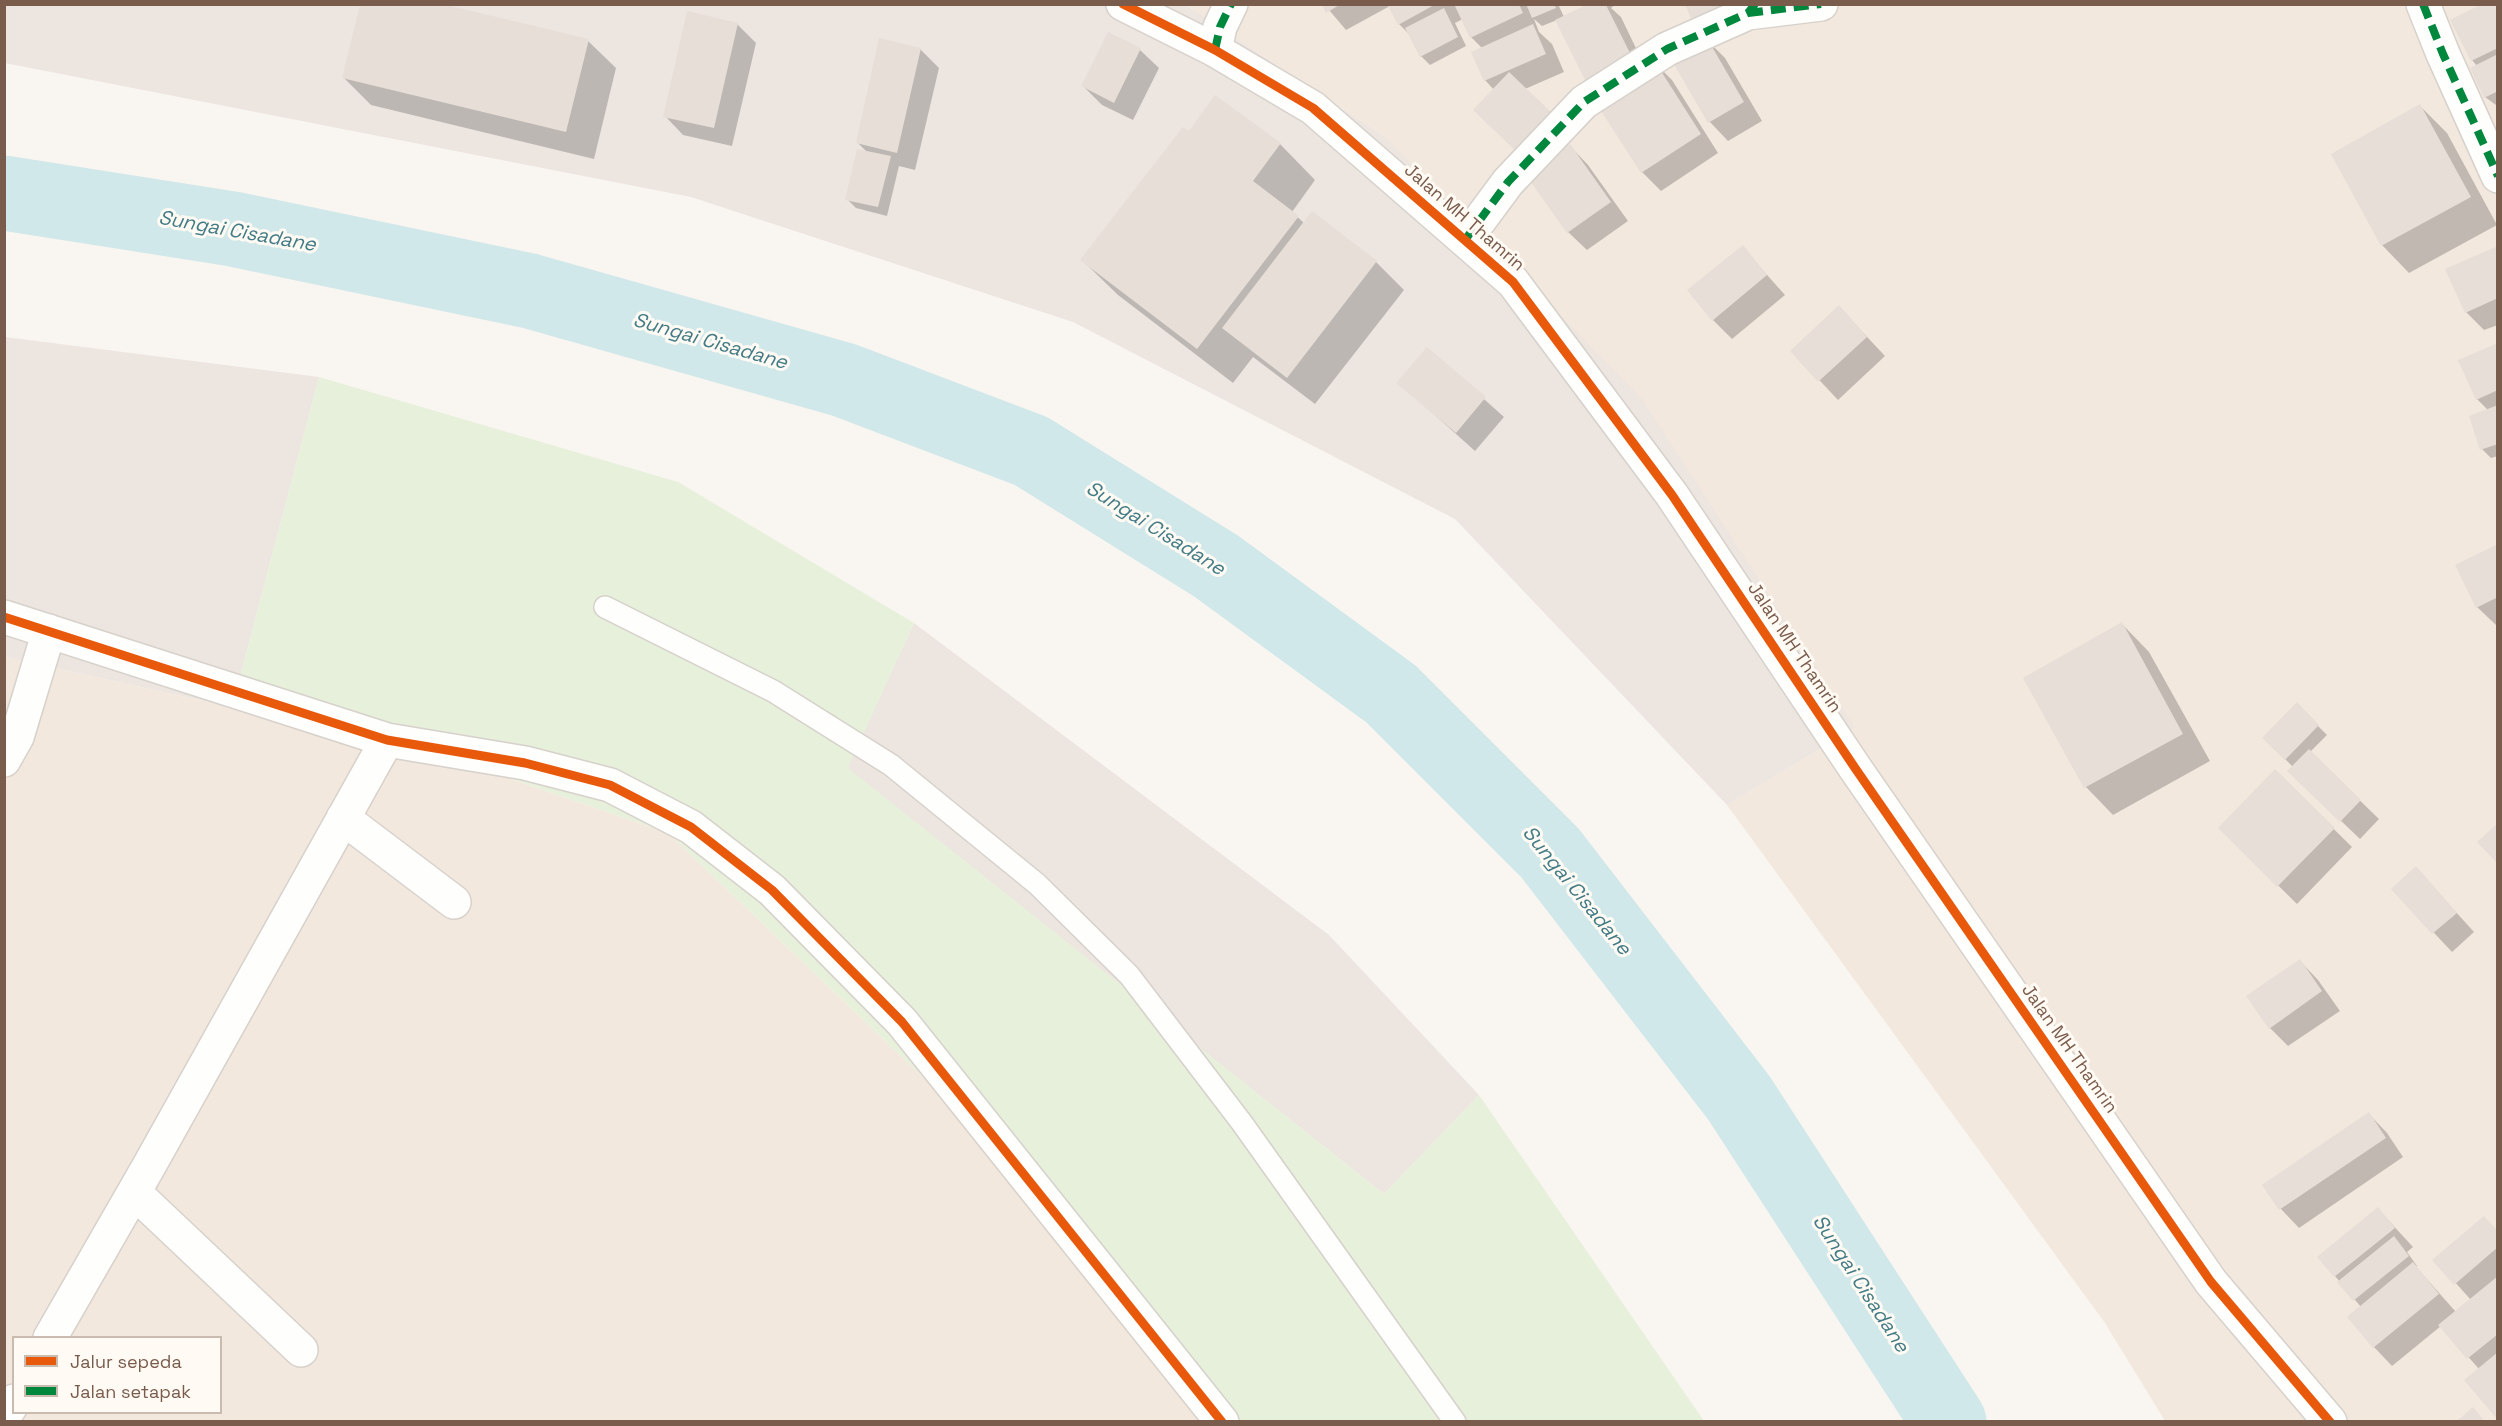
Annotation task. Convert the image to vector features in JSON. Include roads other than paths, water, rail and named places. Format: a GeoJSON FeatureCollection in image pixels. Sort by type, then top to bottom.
{"type":"FeatureCollection","features":[{"type":"Feature","properties":{"kind":"street","name":"Jalan MH Thamrin"},"geometry":{"type":"LineString","coordinates":[[1123,4],[1222,27],[1313,108],[1471,233],[1513,282],[1665,486],[1855,768],[2211,1282],[2330,1422]]}},
{"type":"Feature","properties":{"kind":"street"},"geometry":{"type":"LineString","coordinates":[[1471,233],[1508,182],[1584,102],[1667,49],[1752,9],[1821,4]]}},
{"type":"Feature","properties":{"kind":"street"},"geometry":{"type":"LineString","coordinates":[[2423,4],[2498,176]]}},
{"type":"Feature","properties":{"kind":"street"},"geometry":{"type":"LineString","coordinates":[[4,616],[387,740],[525,763],[610,785],[691,827],[772,890],[902,1022],[1222,1422]]}},
{"type":"Feature","properties":{"kind":"street"},"geometry":{"type":"LineString","coordinates":[[4,760],[17,737],[49,632]]}},
{"type":"Feature","properties":{"kind":"street"},"geometry":{"type":"LineString","coordinates":[[51,1336],[387,740]]}},
{"type":"Feature","properties":{"kind":"street"},"geometry":{"type":"LineString","coordinates":[[343,818],[454,902]]}},
{"type":"Feature","properties":{"kind":"street"},"geometry":{"type":"LineString","coordinates":[[134,1192],[301,1350]]}},
{"type":"Feature","properties":{"kind":"street"},"geometry":{"type":"LineString","coordinates":[[4,1417],[12,1404]]}},
{"type":"Feature","properties":{"kind":"lane"},"geometry":{"type":"LineString","coordinates":[[605,607],[773,691],[891,765],[1037,884],[1129,975],[1242,1123],[1455,1422]]}},
{"type":"Feature","properties":{"kind":"waterway","name":"Sungai Cisadane"},"geometry":{"type":"LineString","coordinates":[[4,193],[233,229],[530,291],[844,380],[1031,451],[1216,566],[1391,694],[1550,853],[1739,1098],[1949,1422]]}}]}
